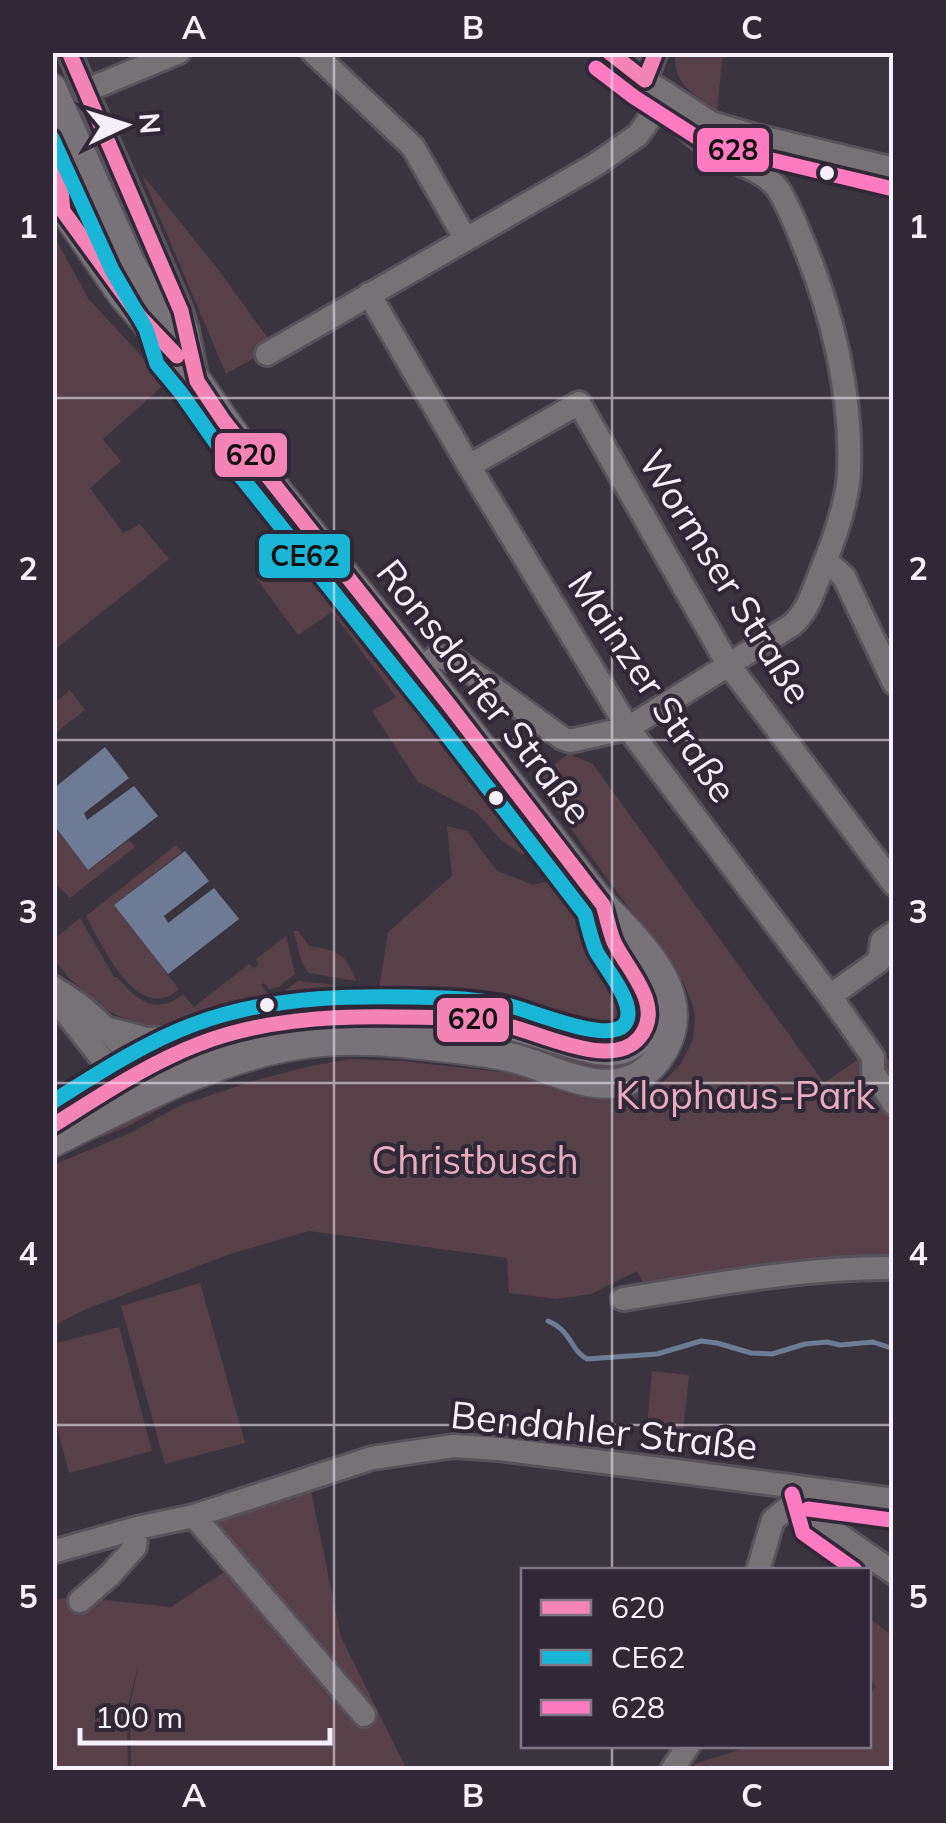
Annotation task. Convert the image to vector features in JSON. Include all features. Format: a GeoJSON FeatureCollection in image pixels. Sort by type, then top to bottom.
{"type":"FeatureCollection","features":[{"type":"Feature","properties":{"kind":"main road"},"geometry":{"type":"LineString","coordinates":[[52,88],[130,262],[162,316]]}},
{"type":"Feature","properties":{"kind":"main road","name":"Ronsdorfer Straße"},"geometry":{"type":"LineString","coordinates":[[52,1126],[136,1089],[245,1056],[308,1043],[361,1041],[484,1052],[590,1082],[620,1084],[651,1066],[664,1050],[674,1024],[672,996],[629,933],[603,906],[246,451],[174,353],[162,316],[58,202]]}},
{"type":"Feature","properties":{"kind":"main road","name":"Ronsdorfer Straße"},"geometry":{"type":"LineString","coordinates":[[52,1144],[136,1089],[166,1058],[214,1038],[261,1027],[326,1018],[436,1018],[507,1025],[605,1052],[625,1048],[642,1033],[648,1004],[614,942],[603,906]]}},
{"type":"Feature","properties":{"kind":"street","name":"Ronsdorfer Straße"},"geometry":{"type":"LineString","coordinates":[[69,52],[162,316],[187,330],[198,381]]}},
{"type":"Feature","properties":{"kind":"street"},"geometry":{"type":"LineString","coordinates":[[85,91],[180,52]]}},
{"type":"Feature","properties":{"kind":"street"},"geometry":{"type":"LineString","coordinates":[[313,52],[412,147],[465,238]]}},
{"type":"Feature","properties":{"kind":"street"},"geometry":{"type":"LineString","coordinates":[[608,52],[711,123],[894,169]]}},
{"type":"Feature","properties":{"kind":"street"},"geometry":{"type":"LineString","coordinates":[[644,80],[656,52]]}},
{"type":"Feature","properties":{"kind":"street"},"geometry":{"type":"LineString","coordinates":[[268,354],[634,140],[668,94]]}},
{"type":"Feature","properties":{"kind":"street"},"geometry":{"type":"LineString","coordinates":[[420,668],[438,656],[457,662],[570,741],[628,728],[792,626],[803,615],[826,561],[850,468],[833,326],[815,271],[776,186],[759,172],[710,148],[678,120]]}},
{"type":"Feature","properties":{"kind":"street","name":"Ronsdorfer Straße"},"geometry":{"type":"LineString","coordinates":[[52,147],[58,158],[58,202]]}},
{"type":"Feature","properties":{"kind":"street","name":"Mainzer Straße"},"geometry":{"type":"LineString","coordinates":[[369,294],[628,728],[830,996],[873,1057],[873,1072],[894,1104]]}},
{"type":"Feature","properties":{"kind":"street","name":"Wormser Straße"},"geometry":{"type":"LineString","coordinates":[[469,466],[578,404],[728,664],[894,884]]}},
{"type":"Feature","properties":{"kind":"street"},"geometry":{"type":"LineString","coordinates":[[826,561],[844,577],[894,683]]}},
{"type":"Feature","properties":{"kind":"street"},"geometry":{"type":"LineString","coordinates":[[830,996],[879,961],[882,941],[894,933]]}},
{"type":"Feature","properties":{"kind":"street"},"geometry":{"type":"LineString","coordinates":[[52,988],[75,1000],[109,1029],[136,1089],[103,1060],[63,1009],[52,988]]}},
{"type":"Feature","properties":{"kind":"street"},"geometry":{"type":"LineString","coordinates":[[109,1029],[146,1039],[214,1038]]}},
{"type":"Feature","properties":{"kind":"street"},"geometry":{"type":"LineString","coordinates":[[623,1299],[816,1271],[894,1268]]}},
{"type":"Feature","properties":{"kind":"street","name":"Bendahler Straße"},"geometry":{"type":"LineString","coordinates":[[52,1552],[194,1516],[372,1458],[454,1446],[894,1500]]}},
{"type":"Feature","properties":{"kind":"street"},"geometry":{"type":"LineString","coordinates":[[759,1568],[773,1520],[811,1488],[819,1520],[894,1573]]}},
{"type":"Feature","properties":{"kind":"street"},"geometry":{"type":"LineString","coordinates":[[194,1516],[364,1715]]}},
{"type":"Feature","properties":{"kind":"street"},"geometry":{"type":"LineString","coordinates":[[80,1601],[135,1547],[137,1528]]}},
{"type":"Feature","properties":{"kind":"street"},"geometry":{"type":"LineString","coordinates":[[672,1770],[687,1748]]}},
{"type":"Feature","properties":{"kind":"green space"},"geometry":{"type":"Polygon","coordinates":[[[675,52],[723,53],[717,110],[681,80],[675,52]]]}},
{"type":"Feature","properties":{"kind":"green space"},"geometry":{"type":"Polygon","coordinates":[[[141,173],[270,341],[266,351],[226,374],[141,173]]]}},
{"type":"Feature","properties":{"kind":"green space"},"geometry":{"type":"Polygon","coordinates":[[[52,232],[88,298],[166,383],[103,439],[121,461],[90,488],[123,533],[140,524],[169,559],[53,651],[52,232]]]}},
{"type":"Feature","properties":{"kind":"green space"},"geometry":{"type":"Polygon","coordinates":[[[304,548],[543,845],[523,855],[501,840],[476,812],[418,782],[372,711],[396,697],[332,612],[298,635],[257,579],[304,548]]]}},
{"type":"Feature","properties":{"kind":"green space"},"geometry":{"type":"Polygon","coordinates":[[[70,690],[85,710],[53,735],[53,704],[70,690]]]}},
{"type":"Feature","properties":{"kind":"green space"},"geometry":{"type":"Polygon","coordinates":[[[568,754],[592,763],[824,1083],[860,1058],[893,1059],[893,1261],[646,1289],[637,1271],[591,1294],[556,1299],[509,1293],[507,1258],[309,1231],[227,1255],[84,1310],[53,1326],[53,1165],[130,1133],[181,1105],[253,1081],[350,1059],[510,1073],[588,1098],[618,1100],[659,1086],[681,1064],[693,1040],[695,1013],[684,983],[546,795],[539,777],[568,754]]]}},
{"type":"Feature","properties":{"kind":"green space"},"geometry":{"type":"Polygon","coordinates":[[[52,824],[88,870],[129,840],[135,847],[70,898],[53,881],[52,824]]]}},
{"type":"Feature","properties":{"kind":"green space"},"geometry":{"type":"Polygon","coordinates":[[[447,826],[467,831],[497,871],[534,885],[566,876],[637,1003],[632,1016],[599,1038],[453,1004],[377,1001],[388,932],[452,876],[447,826]]]}},
{"type":"Feature","properties":{"kind":"green space"},"geometry":{"type":"Polygon","coordinates":[[[176,845],[182,852],[114,905],[179,989],[164,998],[149,997],[123,977],[86,916],[176,845]]]}},
{"type":"Feature","properties":{"kind":"green space"},"geometry":{"type":"Polygon","coordinates":[[[80,918],[114,977],[139,998],[155,1005],[183,994],[194,1007],[249,964],[254,969],[259,964],[256,959],[286,936],[295,974],[279,987],[269,989],[264,983],[261,985],[268,994],[277,992],[277,998],[177,1026],[148,1026],[104,1009],[53,958],[53,940],[80,918]]]}},
{"type":"Feature","properties":{"kind":"green space"},"geometry":{"type":"Polygon","coordinates":[[[293,931],[298,931],[309,946],[340,955],[356,981],[309,973],[293,931]]]}},
{"type":"Feature","properties":{"kind":"green space"},"geometry":{"type":"Polygon","coordinates":[[[298,981],[357,992],[360,1000],[301,995],[283,998],[284,991],[298,981]]]}},
{"type":"Feature","properties":{"kind":"green space"},"geometry":{"type":"Polygon","coordinates":[[[666,1018],[642,1061],[616,1072],[589,1069],[532,1051],[254,1039],[471,1030],[590,1059],[666,1018]]]}},
{"type":"Feature","properties":{"kind":"green space"},"geometry":{"type":"Polygon","coordinates":[[[172,1094],[176,1100],[127,1127],[53,1156],[172,1094]]]}},
{"type":"Feature","properties":{"kind":"green space"},"geometry":{"type":"Polygon","coordinates":[[[200,1283],[245,1443],[165,1464],[121,1306],[200,1283]]]}},
{"type":"Feature","properties":{"kind":"green space"},"geometry":{"type":"Polygon","coordinates":[[[119,1327],[152,1451],[69,1473],[53,1411],[53,1344],[119,1327]]]}},
{"type":"Feature","properties":{"kind":"green space"},"geometry":{"type":"Polygon","coordinates":[[[652,1371],[689,1375],[683,1432],[647,1428],[652,1371]]]}},
{"type":"Feature","properties":{"kind":"green space"},"geometry":{"type":"Polygon","coordinates":[[[311,1491],[341,1637],[407,1770],[131,1770],[130,1705],[139,1663],[127,1708],[128,1770],[53,1770],[52,1600],[77,1597],[171,1607],[239,1562],[226,1546],[216,1519],[311,1491]]]}},
{"type":"Feature","properties":{"kind":"green space"},"geometry":{"type":"Polygon","coordinates":[[[871,1620],[893,1636],[893,1770],[696,1770],[694,1764],[746,1748],[871,1748],[871,1694],[875,1687],[871,1676],[871,1620]]]}},
{"type":"Feature","properties":{"kind":"water"},"geometry":{"type":"Polygon","coordinates":[[[105,747],[129,778],[84,813],[87,820],[134,786],[158,816],[88,870],[53,824],[53,789],[105,747]]]}},
{"type":"Feature","properties":{"kind":"water"},"geometry":{"type":"Polygon","coordinates":[[[185,851],[209,881],[164,916],[168,923],[214,888],[239,919],[168,974],[114,905],[185,851]]]}},
{"type":"Feature","properties":{"kind":"waterway"},"geometry":{"type":"LineString","coordinates":[[548,1321],[562,1330],[587,1359],[657,1354],[701,1341],[772,1354],[827,1342],[873,1342],[894,1349]]}},
{"type":"Feature","properties":{"kind":"transit line","name":"620"},"geometry":{"type":"LineString","coordinates":[[52,1126],[180,1052],[223,1036],[271,1025],[345,1017],[467,1019],[509,1026],[576,1047],[612,1051],[639,1038],[648,1013],[642,988],[614,942],[603,905],[223,420],[197,381],[181,311],[69,52]]}},
{"type":"Feature","properties":{"kind":"transit line","name":"620"},"geometry":{"type":"LineString","coordinates":[[609,52],[645,80],[656,52]]}},
{"type":"Feature","properties":{"kind":"transit line","name":"628"},"geometry":{"type":"LineString","coordinates":[[596,68],[704,142],[889,188]]}},
{"type":"Feature","properties":{"kind":"transit line","name":"CE62"},"geometry":{"type":"LineString","coordinates":[[52,138],[112,270],[146,329],[157,364],[230,463],[585,914],[596,951],[628,1008],[624,1025],[601,1031],[507,1005],[447,998],[318,999],[254,1007],[192,1025],[155,1041],[52,1102]]}},
{"type":"Feature","properties":{"kind":"transit line","name":"620"},"geometry":{"type":"LineString","coordinates":[[52,148],[58,158],[63,211],[140,317],[177,356]]}},
{"type":"Feature","properties":{"kind":"transit line","name":"628"},"geometry":{"type":"LineString","coordinates":[[792,1494],[803,1533],[852,1568]]}},
{"type":"Feature","properties":{"kind":"transit line","name":"628"},"geometry":{"type":"LineString","coordinates":[[808,1509],[891,1520]]}},
{"type":"Feature","properties":{"kind":"park label","name":"Klophaus-Park"},"geometry":{"type":"Point","coordinates":[745,1096]}},
{"type":"Feature","properties":{"kind":"park label","name":"Christbusch"},"geometry":{"type":"Point","coordinates":[475,1161]}}]}
